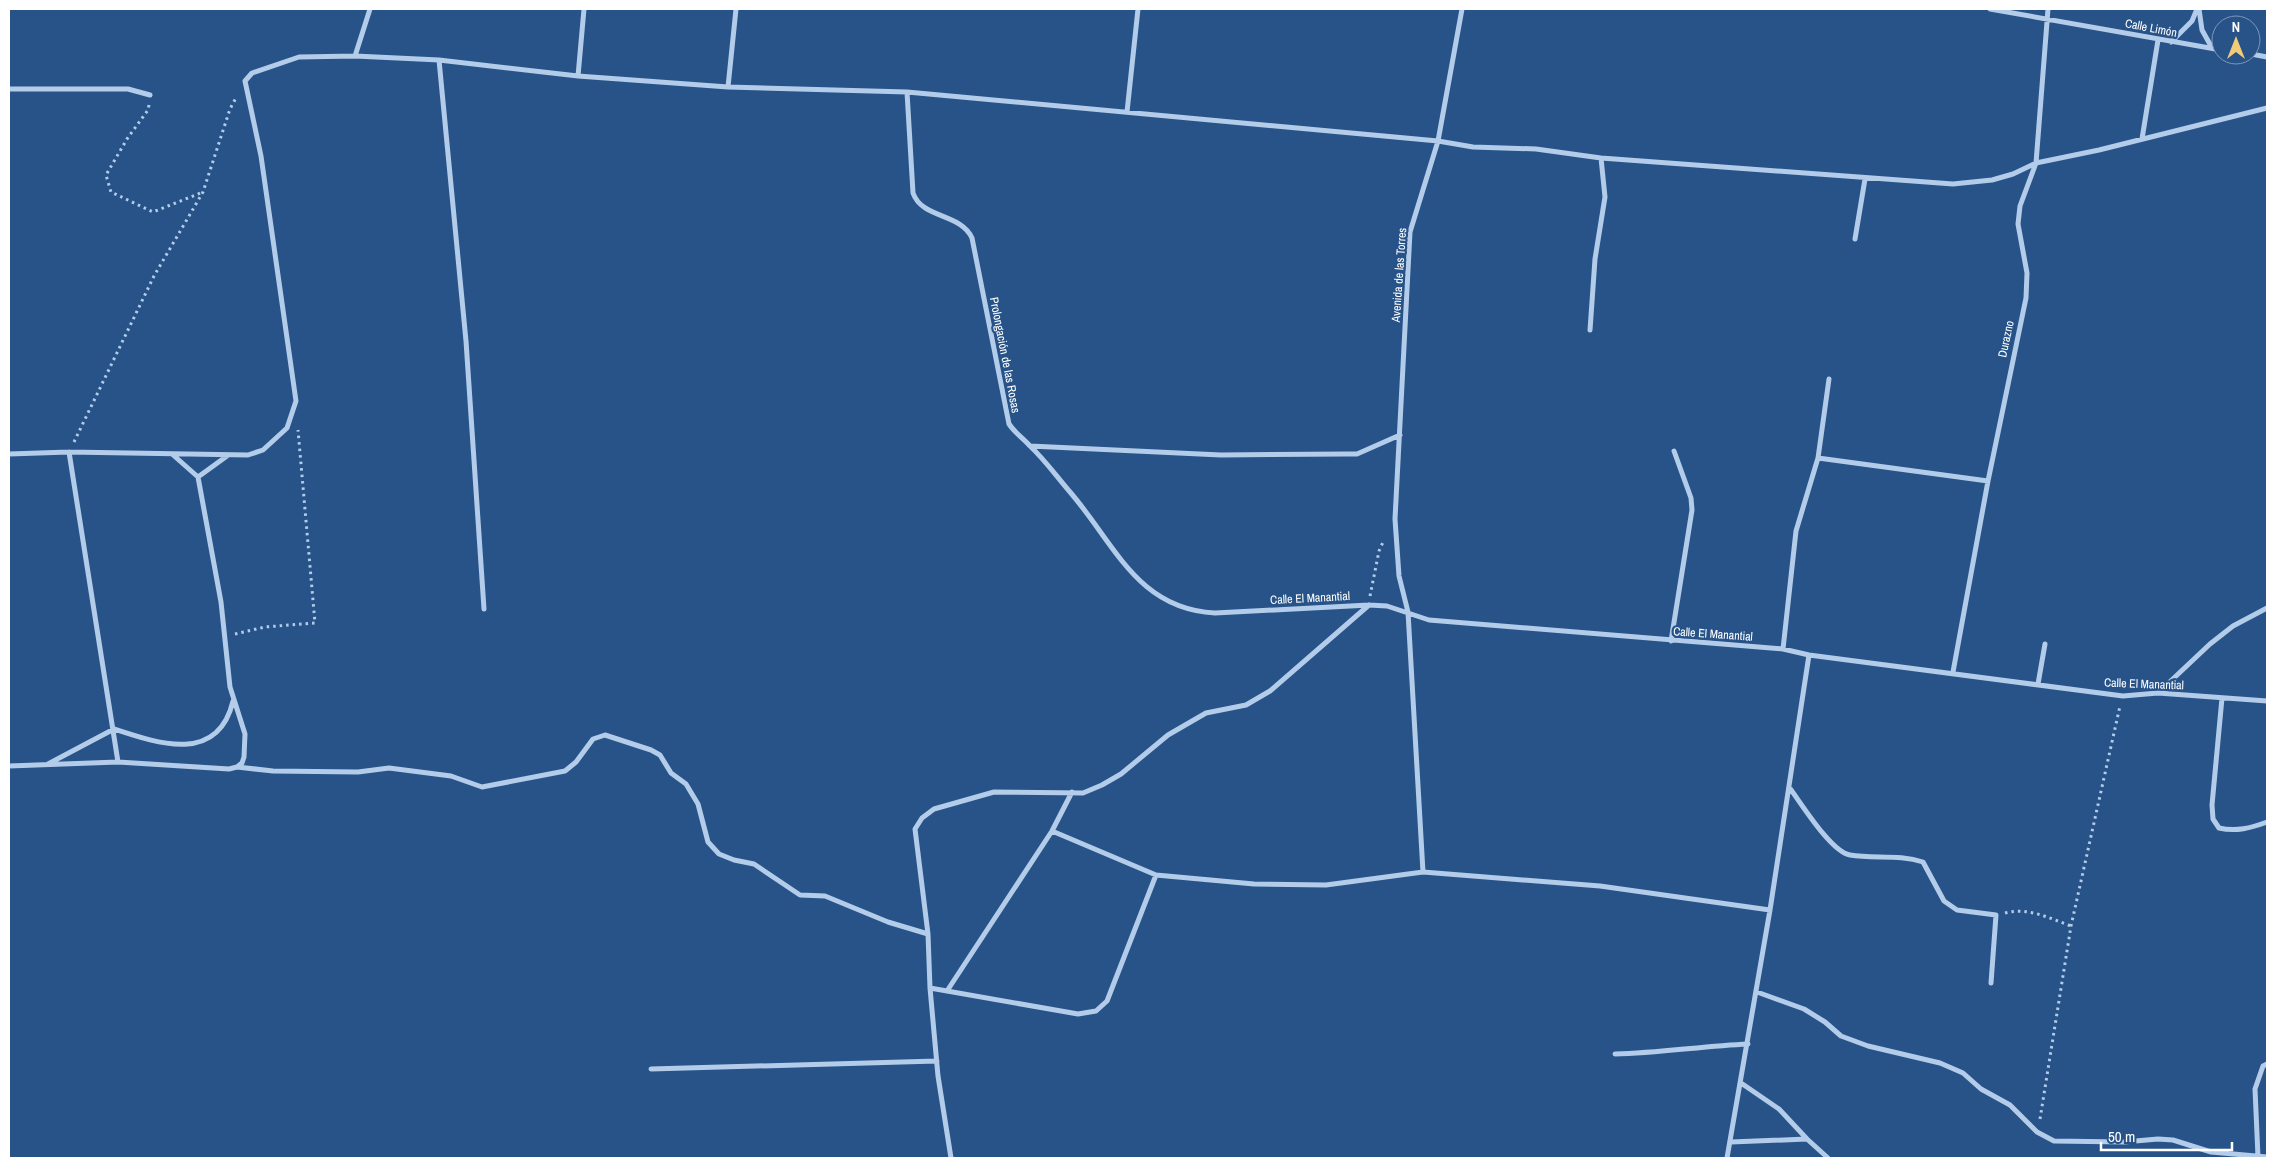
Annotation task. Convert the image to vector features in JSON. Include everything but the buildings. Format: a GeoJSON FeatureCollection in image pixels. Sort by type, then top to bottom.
{"type":"FeatureCollection","features":[{"type":"Feature","properties":{"kind":"street"},"geometry":{"type":"LineString","coordinates":[[355,56],[370,9]]}},
{"type":"Feature","properties":{"kind":"street"},"geometry":{"type":"LineString","coordinates":[[578,76],[584,9]]}},
{"type":"Feature","properties":{"kind":"street"},"geometry":{"type":"LineString","coordinates":[[728,87],[736,9]]}},
{"type":"Feature","properties":{"kind":"street"},"geometry":{"type":"LineString","coordinates":[[1127,112],[1138,9]]}},
{"type":"Feature","properties":{"kind":"street","name":"Avenida de las Torres"},"geometry":{"type":"LineString","coordinates":[[1424,872],[1408,612],[1399,576],[1395,519],[1410,232],[1438,141],[1462,9]]}},
{"type":"Feature","properties":{"kind":"street","name":"Calle Limón"},"geometry":{"type":"LineString","coordinates":[[1990,9],[2211,48]]}},
{"type":"Feature","properties":{"kind":"street","name":"Durazno"},"geometry":{"type":"LineString","coordinates":[[1953,672],[1988,482],[2026,298],[2027,273],[2018,224],[2020,206],[2036,163],[2048,9]]}},
{"type":"Feature","properties":{"kind":"street"},"geometry":{"type":"LineString","coordinates":[[2171,42],[2192,21],[2198,9]]}},
{"type":"Feature","properties":{"kind":"street"},"geometry":{"type":"LineString","coordinates":[[2198,9],[2202,30],[2211,46]]}},
{"type":"Feature","properties":{"kind":"street"},"geometry":{"type":"LineString","coordinates":[[2142,139],[2158,40]]}},
{"type":"Feature","properties":{"kind":"street"},"geometry":{"type":"LineString","coordinates":[[9,454],[69,452],[248,455],[263,450],[287,428],[296,401],[261,156],[245,81],[252,73],[299,57],[355,56],[439,60],[578,76],[728,87],[907,92],[1438,141],[1473,147],[1536,150],[1601,158],[1953,184],[1992,180],[2014,174],[2036,163],[2267,108]]}},
{"type":"Feature","properties":{"kind":"street"},"geometry":{"type":"LineString","coordinates":[[439,60],[466,341],[484,609]]}},
{"type":"Feature","properties":{"kind":"street"},"geometry":{"type":"LineString","coordinates":[[9,89],[128,89],[150,95]]}},
{"type":"Feature","properties":{"kind":"street","name":"Prolongación de las Rosas"},"geometry":{"type":"LineString","coordinates":[[907,92],[915,200],[920,205],[959,223],[970,232],[1006,418],[1013,431],[1030,446],[1079,502],[1134,576],[1160,598]]}},
{"type":"Feature","properties":{"kind":"street"},"geometry":{"type":"LineString","coordinates":[[1590,330],[1595,259],[1605,197],[1601,158]]}},
{"type":"Feature","properties":{"kind":"street"},"geometry":{"type":"LineString","coordinates":[[1855,239],[1865,179]]}},
{"type":"Feature","properties":{"kind":"street"},"geometry":{"type":"LineString","coordinates":[[1783,649],[1796,531],[1818,458],[1829,379]]}},
{"type":"Feature","properties":{"kind":"street"},"geometry":{"type":"LineString","coordinates":[[1030,446],[1221,455],[1357,454],[1400,435]]}},
{"type":"Feature","properties":{"kind":"street"},"geometry":{"type":"LineString","coordinates":[[1671,641],[1692,510],[1691,498],[1674,451]]}},
{"type":"Feature","properties":{"kind":"street"},"geometry":{"type":"LineString","coordinates":[[69,452],[118,762]]}},
{"type":"Feature","properties":{"kind":"street"},"geometry":{"type":"LineString","coordinates":[[171,453],[198,476],[221,602],[233,699],[245,734],[244,757],[237,767]]}},
{"type":"Feature","properties":{"kind":"street"},"geometry":{"type":"LineString","coordinates":[[198,476],[227,456]]}},
{"type":"Feature","properties":{"kind":"street"},"geometry":{"type":"LineString","coordinates":[[1818,458],[1988,482]]}},
{"type":"Feature","properties":{"kind":"street","name":"Calle El Manantial"},"geometry":{"type":"LineString","coordinates":[[1160,598],[1187,610],[1215,613],[1370,604],[1388,606],[1429,620],[1783,649],[1809,655],[1953,672],[2123,696],[2158,693],[2267,701]]}},
{"type":"Feature","properties":{"kind":"street"},"geometry":{"type":"LineString","coordinates":[[951,1158],[937,1061],[930,988],[928,934],[915,829],[922,818],[934,809],[994,792],[1083,792],[1102,785],[1121,774],[1168,735],[1206,713],[1246,705],[1270,691],[1370,604]]}},
{"type":"Feature","properties":{"kind":"street"},"geometry":{"type":"LineString","coordinates":[[2158,693],[2232,626],[2267,608]]}},
{"type":"Feature","properties":{"kind":"street"},"geometry":{"type":"LineString","coordinates":[[2038,684],[2045,644]]}},
{"type":"Feature","properties":{"kind":"street"},"geometry":{"type":"LineString","coordinates":[[1728,1158],[1770,910],[1809,655]]}},
{"type":"Feature","properties":{"kind":"street"},"geometry":{"type":"LineString","coordinates":[[2222,698],[2213,781],[2213,819],[2219,828],[2227,830],[2244,829],[2267,822]]}},
{"type":"Feature","properties":{"kind":"street"},"geometry":{"type":"LineString","coordinates":[[45,765],[114,729],[150,741],[177,744],[196,742],[215,735],[219,731],[230,714],[233,699]]}},
{"type":"Feature","properties":{"kind":"street"},"geometry":{"type":"LineString","coordinates":[[9,766],[118,762],[229,769],[237,767],[273,771],[358,772],[388,768],[451,776],[482,787],[565,770],[576,762],[593,739],[605,736],[652,750],[660,755],[671,772],[686,784],[698,804],[708,842],[719,854],[734,860],[754,864],[800,895],[825,896],[888,922],[928,934]]}},
{"type":"Feature","properties":{"kind":"street"},"geometry":{"type":"LineString","coordinates":[[1789,787],[1834,847],[1847,855],[1910,858],[1923,862],[1944,901],[1957,910],[1996,915],[1991,983]]}},
{"type":"Feature","properties":{"kind":"street"},"geometry":{"type":"LineString","coordinates":[[947,991],[1052,831],[1072,792]]}},
{"type":"Feature","properties":{"kind":"street"},"geometry":{"type":"LineString","coordinates":[[1052,831],[1156,874],[1254,884],[1326,885],[1424,872],[1600,886],[1770,910]]}},
{"type":"Feature","properties":{"kind":"street"},"geometry":{"type":"LineString","coordinates":[[930,988],[1078,1014],[1096,1011],[1107,1001],[1156,874]]}},
{"type":"Feature","properties":{"kind":"street"},"geometry":{"type":"LineString","coordinates":[[1756,992],[1804,1009],[1825,1022],[1841,1036],[1868,1046],[1940,1063],[1963,1073],[1981,1089],[2010,1105],[2037,1132],[2054,1141],[2124,1142],[2158,1139],[2173,1140],[2211,1152],[2267,1157]]}},
{"type":"Feature","properties":{"kind":"street"},"geometry":{"type":"LineString","coordinates":[[1615,1054],[1654,1053],[1711,1045],[1748,1044]]}},
{"type":"Feature","properties":{"kind":"street"},"geometry":{"type":"LineString","coordinates":[[651,1069],[937,1061]]}},
{"type":"Feature","properties":{"kind":"street"},"geometry":{"type":"LineString","coordinates":[[2258,1157],[2256,1089],[2263,1066],[2267,1064]]}},
{"type":"Feature","properties":{"kind":"street"},"geometry":{"type":"LineString","coordinates":[[1741,1083],[1779,1109],[1828,1158]]}},
{"type":"Feature","properties":{"kind":"street"},"geometry":{"type":"LineString","coordinates":[[1731,1142],[1807,1139]]}},
{"type":"Feature","properties":{"kind":"path"},"geometry":{"type":"LineString","coordinates":[[69,452],[154,276],[203,192],[230,109],[245,81]]}},
{"type":"Feature","properties":{"kind":"path"},"geometry":{"type":"LineString","coordinates":[[150,95],[148,110],[127,139],[106,175],[111,192],[153,212],[203,192]]}},
{"type":"Feature","properties":{"kind":"path"},"geometry":{"type":"LineString","coordinates":[[225,636],[265,627],[315,623],[296,401]]}},
{"type":"Feature","properties":{"kind":"path"},"geometry":{"type":"LineString","coordinates":[[1370,604],[1379,551],[1395,519]]}},
{"type":"Feature","properties":{"kind":"path"},"geometry":{"type":"LineString","coordinates":[[2037,1132],[2071,926],[2123,696]]}},
{"type":"Feature","properties":{"kind":"path"},"geometry":{"type":"LineString","coordinates":[[1996,915],[2015,910],[2032,912],[2071,926]]}}]}
